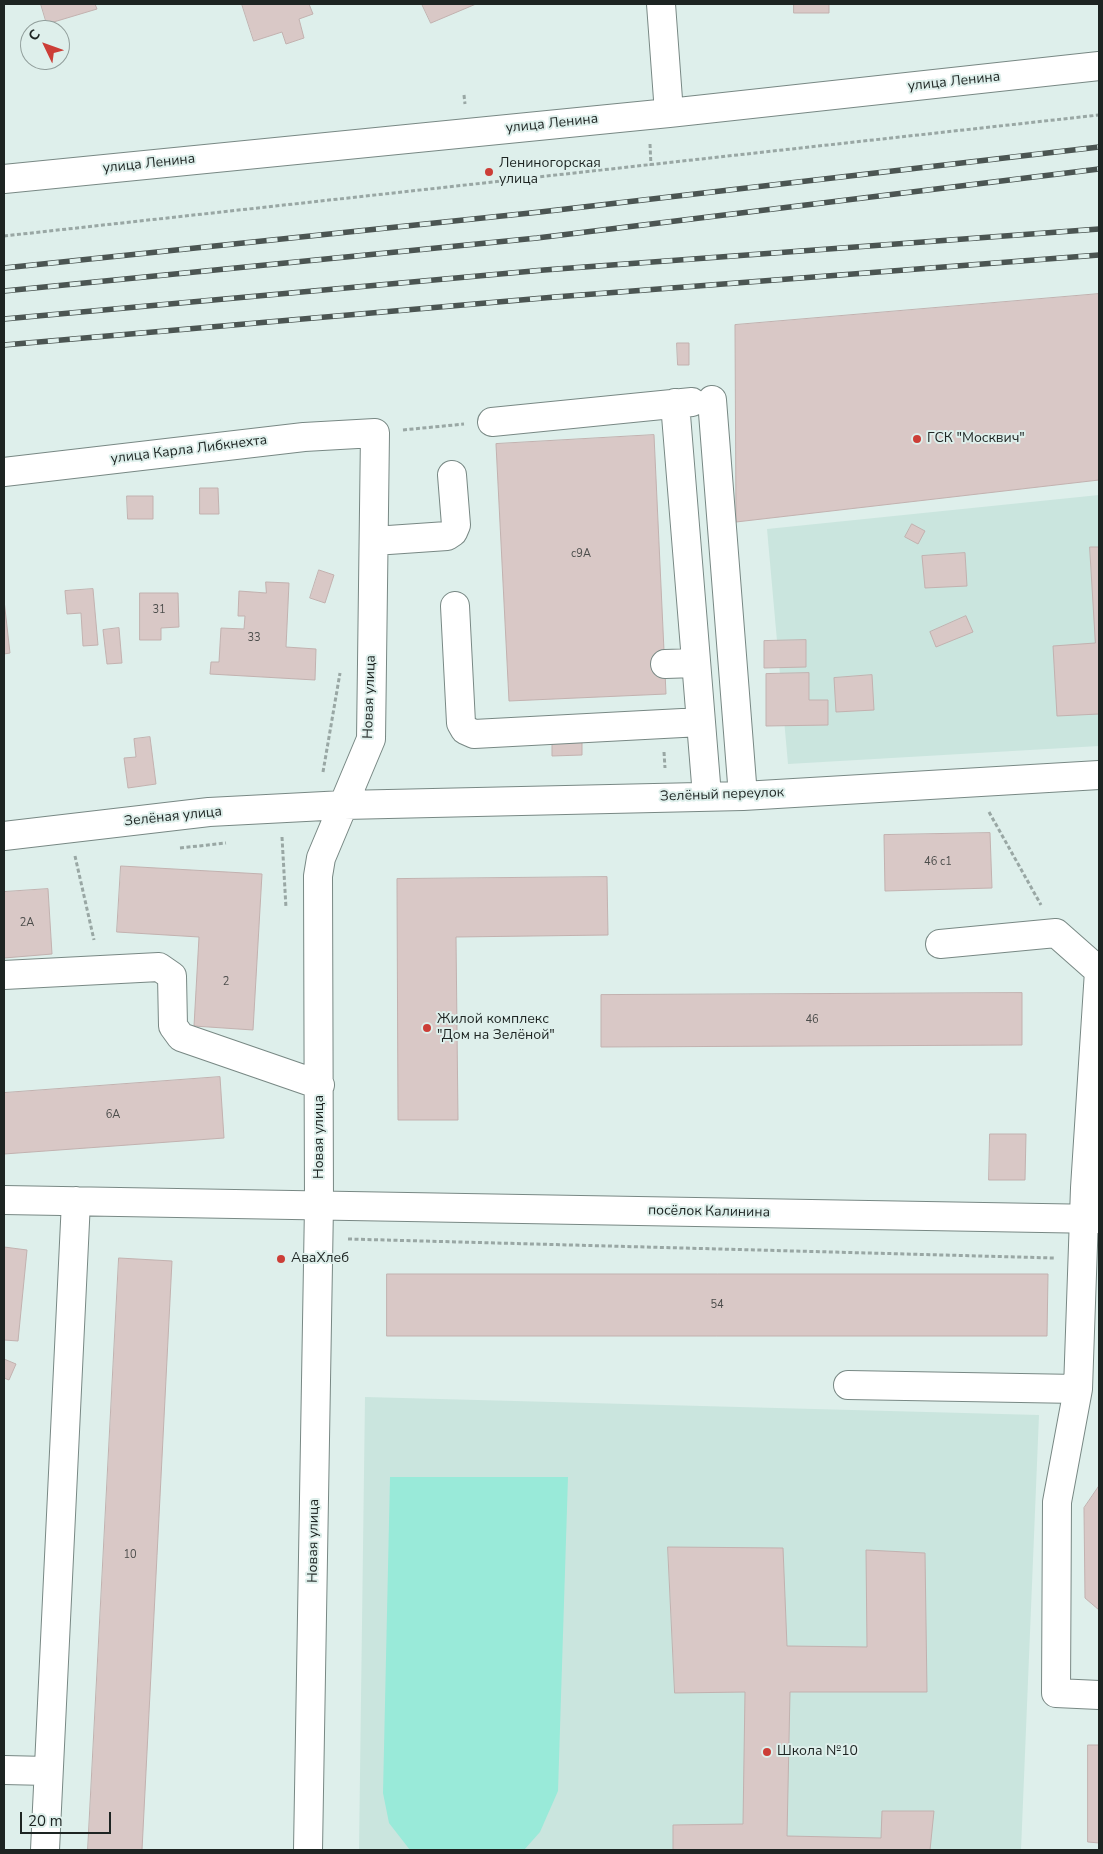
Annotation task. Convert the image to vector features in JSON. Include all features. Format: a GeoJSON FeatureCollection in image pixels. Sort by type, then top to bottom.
{"type":"FeatureCollection","features":[{"type":"Feature","properties":{"kind":"street"},"geometry":{"type":"LineString","coordinates":[[660,4],[669,113]]}},
{"type":"Feature","properties":{"kind":"street","name":"улица Ленина"},"geometry":{"type":"LineString","coordinates":[[4,179],[669,113],[1099,66]]}},
{"type":"Feature","properties":{"kind":"street"},"geometry":{"type":"LineString","coordinates":[[492,422],[718,399],[743,796]]}},
{"type":"Feature","properties":{"kind":"street"},"geometry":{"type":"LineString","coordinates":[[675,404],[707,796]]}},
{"type":"Feature","properties":{"kind":"street","name":"улица Карла Либкнехта"},"geometry":{"type":"LineString","coordinates":[[4,472],[304,437],[375,433]]}},
{"type":"Feature","properties":{"kind":"street","name":"Новая улица"},"geometry":{"type":"LineString","coordinates":[[308,1850],[319,1238],[318,876],[320,858],[371,739],[375,433]]}},
{"type":"Feature","properties":{"kind":"street"},"geometry":{"type":"LineString","coordinates":[[374,541],[446,536],[453,532],[456,525],[452,475]]}},
{"type":"Feature","properties":{"kind":"street"},"geometry":{"type":"LineString","coordinates":[[455,606],[460,723],[465,730],[474,734],[701,722]]}},
{"type":"Feature","properties":{"kind":"street"},"geometry":{"type":"LineString","coordinates":[[665,664],[696,663]]}},
{"type":"Feature","properties":{"kind":"street","name":"Зелёный переулок"},"geometry":{"type":"LineString","coordinates":[[344,805],[743,796],[1099,775]]}},
{"type":"Feature","properties":{"kind":"street","name":"Зелёная улица"},"geometry":{"type":"LineString","coordinates":[[4,836],[208,812],[344,805]]}},
{"type":"Feature","properties":{"kind":"street"},"geometry":{"type":"LineString","coordinates":[[940,944],[1056,933],[1099,971],[1085,1188],[1092,1219],[1083,1259],[1079,1362],[1089,1384],[1056,1502],[1056,1693],[1099,1695]]}},
{"type":"Feature","properties":{"kind":"street"},"geometry":{"type":"LineString","coordinates":[[4,975],[158,967],[172,976],[173,1026],[181,1037],[320,1085]]}},
{"type":"Feature","properties":{"kind":"street","name":"посёлок Калинина"},"geometry":{"type":"LineString","coordinates":[[4,1200],[1092,1219]]}},
{"type":"Feature","properties":{"kind":"street"},"geometry":{"type":"LineString","coordinates":[[45,1850],[76,1201]]}},
{"type":"Feature","properties":{"kind":"street"},"geometry":{"type":"LineString","coordinates":[[848,1385],[1089,1384]]}},
{"type":"Feature","properties":{"kind":"street"},"geometry":{"type":"LineString","coordinates":[[4,1770],[48,1771]]}},
{"type":"Feature","properties":{"kind":"path"},"geometry":{"type":"LineString","coordinates":[[4,236],[1099,115]]}},
{"type":"Feature","properties":{"kind":"path"},"geometry":{"type":"LineString","coordinates":[[375,433],[492,422]]}},
{"type":"Feature","properties":{"kind":"path"},"geometry":{"type":"LineString","coordinates":[[314,775],[323,774],[341,669]]}},
{"type":"Feature","properties":{"kind":"path"},"geometry":{"type":"LineString","coordinates":[[662,724],[666,797]]}},
{"type":"Feature","properties":{"kind":"path"},"geometry":{"type":"LineString","coordinates":[[973,783],[1056,933]]}},
{"type":"Feature","properties":{"kind":"path"},"geometry":{"type":"LineString","coordinates":[[69,828],[100,970]]}},
{"type":"Feature","properties":{"kind":"path"},"geometry":{"type":"LineString","coordinates":[[273,838],[283,837],[287,917]]}},
{"type":"Feature","properties":{"kind":"path"},"geometry":{"type":"LineString","coordinates":[[174,848],[233,842]]}},
{"type":"Feature","properties":{"kind":"path"},"geometry":{"type":"LineString","coordinates":[[67,859],[85,857]]}},
{"type":"Feature","properties":{"kind":"path"},"geometry":{"type":"LineString","coordinates":[[319,1238],[1083,1259]]}},
{"type":"Feature","properties":{"kind":"shaded area"},"geometry":{"type":"Polygon","coordinates":[[[1099,495],[1099,746],[788,764],[767,529],[1099,495]]]}},
{"type":"Feature","properties":{"kind":"shaded area"},"geometry":{"type":"Polygon","coordinates":[[[365,1397],[1039,1415],[1021,1850],[359,1850],[365,1397]]]}},
{"type":"Feature","properties":{"kind":"green space"},"geometry":{"type":"Polygon","coordinates":[[[390,1477],[568,1477],[558,1791],[540,1832],[524,1850],[410,1850],[389,1823],[383,1793],[390,1477]]]}},
{"type":"Feature","properties":{"kind":"building"},"geometry":{"type":"Polygon","coordinates":[[[41,4],[95,4],[97,9],[60,20],[46,20],[41,4]]]}},
{"type":"Feature","properties":{"kind":"building"},"geometry":{"type":"Polygon","coordinates":[[[242,4],[309,4],[313,14],[299,19],[304,38],[286,44],[282,32],[254,41],[242,4]]]}},
{"type":"Feature","properties":{"kind":"building"},"geometry":{"type":"Polygon","coordinates":[[[422,4],[476,4],[431,23],[422,4]]]}},
{"type":"Feature","properties":{"kind":"building"},"geometry":{"type":"Polygon","coordinates":[[[794,4],[829,4],[829,13],[794,13],[794,4]]]}},
{"type":"Feature","properties":{"kind":"building","name":"ГСК \"Москвич\""},"geometry":{"type":"Polygon","coordinates":[[[1099,294],[1099,480],[736,522],[735,325],[1099,294]]]}},
{"type":"Feature","properties":{"kind":"building"},"geometry":{"type":"Polygon","coordinates":[[[677,343],[689,343],[689,365],[678,365],[677,343]]]}},
{"type":"Feature","properties":{"kind":"building"},"geometry":{"type":"Polygon","coordinates":[[[654,435],[666,694],[509,701],[496,444],[654,435]]]}},
{"type":"Feature","properties":{"kind":"building"},"geometry":{"type":"Polygon","coordinates":[[[200,488],[218,488],[219,514],[200,514],[200,488]]]}},
{"type":"Feature","properties":{"kind":"building"},"geometry":{"type":"Polygon","coordinates":[[[127,496],[153,496],[153,519],[128,519],[127,496]]]}},
{"type":"Feature","properties":{"kind":"building"},"geometry":{"type":"Polygon","coordinates":[[[912,524],[925,531],[918,544],[905,537],[912,524]]]}},
{"type":"Feature","properties":{"kind":"building"},"geometry":{"type":"Polygon","coordinates":[[[1090,547],[1099,547],[1099,714],[1057,716],[1053,646],[1095,643],[1090,547]]]}},
{"type":"Feature","properties":{"kind":"building"},"geometry":{"type":"Polygon","coordinates":[[[965,553],[967,586],[925,588],[922,556],[965,553]]]}},
{"type":"Feature","properties":{"kind":"building"},"geometry":{"type":"Polygon","coordinates":[[[319,570],[334,575],[325,603],[310,598],[319,570]]]}},
{"type":"Feature","properties":{"kind":"building"},"geometry":{"type":"Polygon","coordinates":[[[266,582],[289,583],[286,647],[316,649],[315,680],[210,674],[211,662],[219,662],[221,628],[244,629],[245,616],[238,616],[239,591],[266,593],[266,582]]]}},
{"type":"Feature","properties":{"kind":"building"},"geometry":{"type":"Polygon","coordinates":[[[93,589],[98,645],[83,646],[81,613],[67,614],[65,591],[93,589]]]}},
{"type":"Feature","properties":{"kind":"building"},"geometry":{"type":"Polygon","coordinates":[[[140,593],[178,593],[179,627],[161,628],[161,640],[140,640],[140,593]]]}},
{"type":"Feature","properties":{"kind":"building"},"geometry":{"type":"Polygon","coordinates":[[[4,600],[10,653],[4,654],[4,600]]]}},
{"type":"Feature","properties":{"kind":"building"},"geometry":{"type":"Polygon","coordinates":[[[966,616],[973,632],[936,647],[930,632],[966,616]]]}},
{"type":"Feature","properties":{"kind":"building"},"geometry":{"type":"Polygon","coordinates":[[[119,628],[122,663],[107,664],[103,630],[119,628]]]}},
{"type":"Feature","properties":{"kind":"building"},"geometry":{"type":"Polygon","coordinates":[[[806,640],[806,667],[764,668],[764,641],[806,640]]]}},
{"type":"Feature","properties":{"kind":"building"},"geometry":{"type":"Polygon","coordinates":[[[809,673],[809,700],[828,700],[828,725],[766,726],[766,674],[809,673]]]}},
{"type":"Feature","properties":{"kind":"building"},"geometry":{"type":"Polygon","coordinates":[[[872,675],[874,710],[836,712],[834,678],[872,675]]]}},
{"type":"Feature","properties":{"kind":"building"},"geometry":{"type":"Polygon","coordinates":[[[150,737],[156,784],[128,788],[124,758],[136,757],[134,739],[150,737]]]}},
{"type":"Feature","properties":{"kind":"building"},"geometry":{"type":"Polygon","coordinates":[[[582,742],[582,755],[552,756],[552,744],[582,742]]]}},
{"type":"Feature","properties":{"kind":"building"},"geometry":{"type":"Polygon","coordinates":[[[990,833],[992,888],[885,891],[884,835],[990,833]]]}},
{"type":"Feature","properties":{"kind":"building"},"geometry":{"type":"Polygon","coordinates":[[[121,866],[262,874],[253,1030],[194,1026],[199,937],[117,932],[121,866]]]}},
{"type":"Feature","properties":{"kind":"building","name":"Жилой комплекс \"Дом на Зелёной\""},"geometry":{"type":"Polygon","coordinates":[[[607,877],[608,935],[456,937],[458,1120],[398,1120],[397,879],[607,877]]]}},
{"type":"Feature","properties":{"kind":"building"},"geometry":{"type":"Polygon","coordinates":[[[48,889],[52,954],[4,958],[4,892],[48,889]]]}},
{"type":"Feature","properties":{"kind":"building"},"geometry":{"type":"Polygon","coordinates":[[[1022,993],[1022,1045],[601,1047],[601,995],[1022,993]]]}},
{"type":"Feature","properties":{"kind":"building"},"geometry":{"type":"Polygon","coordinates":[[[220,1077],[224,1138],[4,1154],[4,1093],[220,1077]]]}},
{"type":"Feature","properties":{"kind":"building"},"geometry":{"type":"Polygon","coordinates":[[[990,1134],[1026,1134],[1025,1180],[989,1180],[990,1134]]]}},
{"type":"Feature","properties":{"kind":"building"},"geometry":{"type":"Polygon","coordinates":[[[4,1247],[27,1250],[18,1341],[4,1340],[4,1247]]]}},
{"type":"Feature","properties":{"kind":"building"},"geometry":{"type":"Polygon","coordinates":[[[119,1258],[172,1261],[142,1850],[88,1850],[119,1258]]]}},
{"type":"Feature","properties":{"kind":"building"},"geometry":{"type":"Polygon","coordinates":[[[387,1274],[1048,1274],[1047,1336],[387,1336],[387,1274]]]}},
{"type":"Feature","properties":{"kind":"building"},"geometry":{"type":"Polygon","coordinates":[[[4,1359],[16,1364],[9,1380],[4,1378],[4,1359]]]}},
{"type":"Feature","properties":{"kind":"building"},"geometry":{"type":"Polygon","coordinates":[[[1099,1486],[1099,1610],[1085,1598],[1084,1508],[1099,1486]]]}},
{"type":"Feature","properties":{"kind":"building","name":"Школа №10"},"geometry":{"type":"Polygon","coordinates":[[[668,1547],[783,1548],[787,1646],[867,1647],[866,1550],[925,1553],[927,1692],[790,1692],[787,1836],[881,1838],[882,1811],[934,1811],[930,1850],[673,1850],[673,1825],[743,1824],[745,1692],[675,1693],[668,1547]]]}},
{"type":"Feature","properties":{"kind":"building"},"geometry":{"type":"Polygon","coordinates":[[[1088,1745],[1099,1745],[1099,1843],[1088,1842],[1088,1745]]]}},
{"type":"Feature","properties":{"kind":"railway"},"geometry":{"type":"LineString","coordinates":[[4,268],[540,212],[1099,147]]}},
{"type":"Feature","properties":{"kind":"railway"},"geometry":{"type":"LineString","coordinates":[[4,291],[537,238],[1099,169]]}},
{"type":"Feature","properties":{"kind":"railway"},"geometry":{"type":"LineString","coordinates":[[4,319],[544,270],[1099,229]]}},
{"type":"Feature","properties":{"kind":"railway"},"geometry":{"type":"LineString","coordinates":[[4,345],[555,297],[1099,255]]}},
{"type":"Feature","properties":{"kind":"place","name":"Лениногорская улица"},"geometry":{"type":"Point","coordinates":[489,172]}},
{"type":"Feature","properties":{"kind":"place","name":"ГСК \"Москвич\""},"geometry":{"type":"Point","coordinates":[917,439]}},
{"type":"Feature","properties":{"kind":"place","name":"Жилой комплекс \"Дом на Зелёной\""},"geometry":{"type":"Point","coordinates":[427,1028]}},
{"type":"Feature","properties":{"kind":"place","name":"АваХлеб"},"geometry":{"type":"Point","coordinates":[281,1259]}},
{"type":"Feature","properties":{"kind":"place","name":"Школа №10"},"geometry":{"type":"Point","coordinates":[767,1752]}}]}
